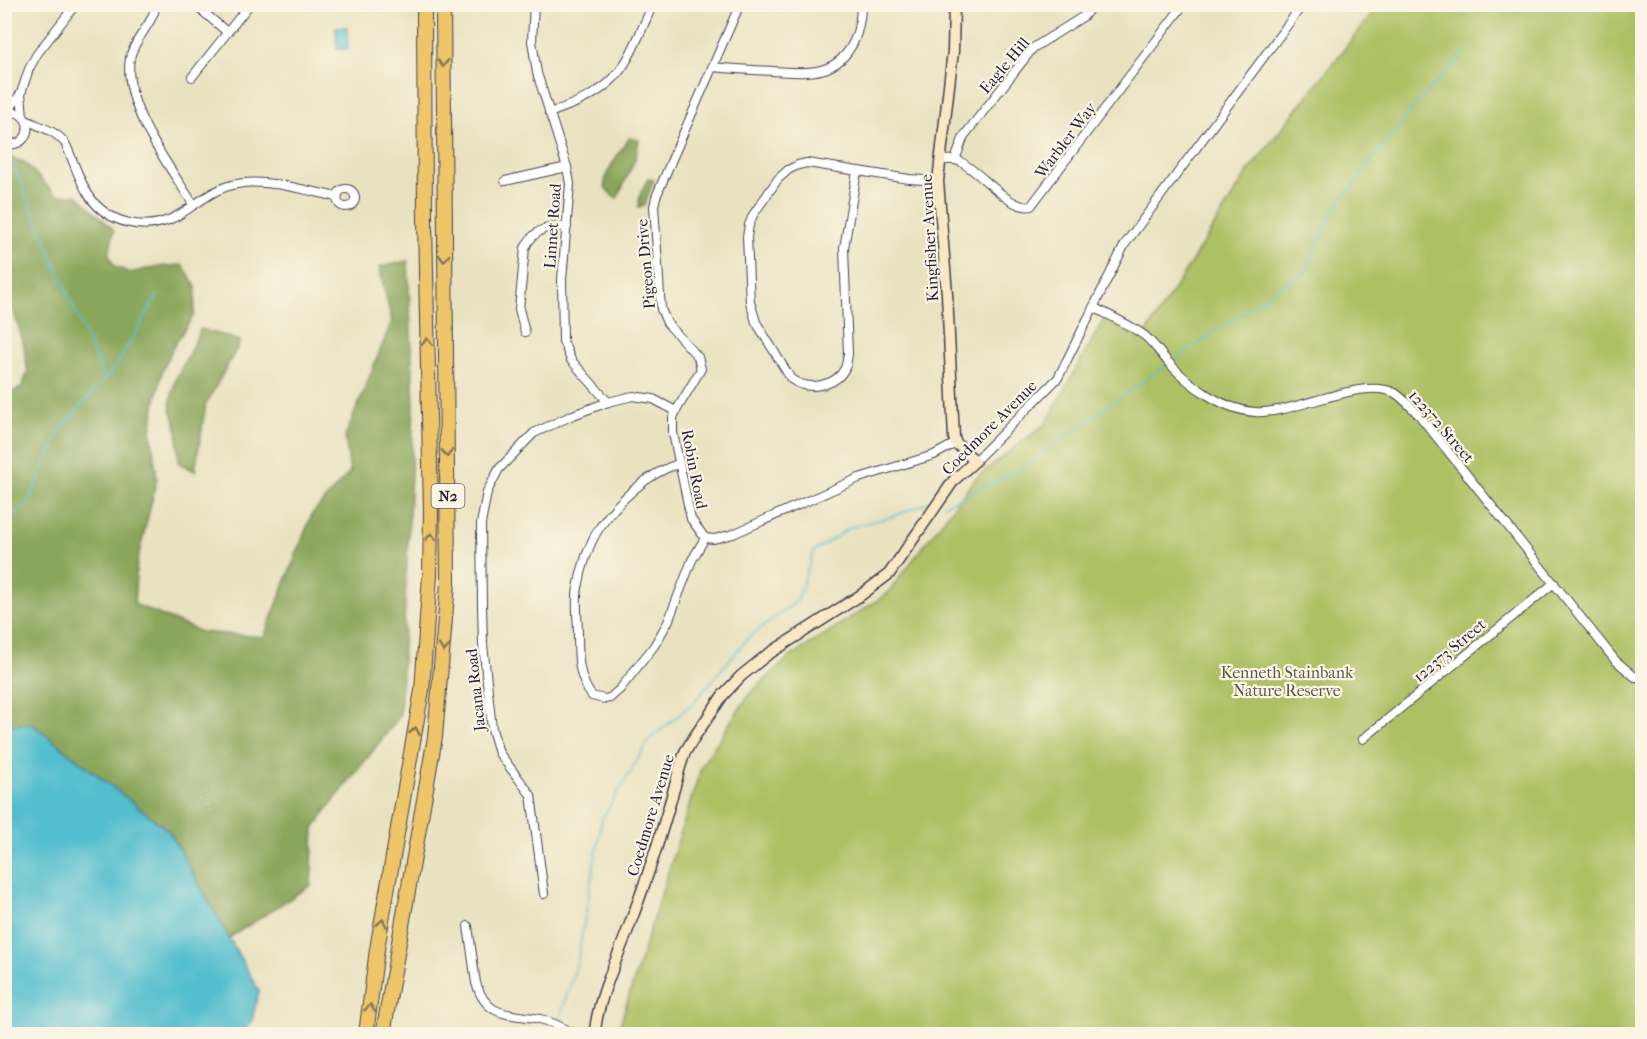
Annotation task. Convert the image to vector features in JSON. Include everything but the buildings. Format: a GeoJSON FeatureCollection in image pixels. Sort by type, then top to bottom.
{"type":"FeatureCollection","features":[{"type":"Feature","properties":{"kind":"highway","name":"N2"},"geometry":{"type":"LineString","coordinates":[[366,1035],[422,690],[430,574],[424,4]]}},
{"type":"Feature","properties":{"kind":"highway","name":"N2"},"geometry":{"type":"LineString","coordinates":[[384,1035],[435,737],[448,583],[443,4]]}},
{"type":"Feature","properties":{"kind":"street"},"geometry":{"type":"LineString","coordinates":[[6,113],[21,93],[37,54],[76,4]]}},
{"type":"Feature","properties":{"kind":"street"},"geometry":{"type":"LineString","coordinates":[[156,4],[152,19],[134,46],[131,55],[130,78],[141,117],[193,204]]}},
{"type":"Feature","properties":{"kind":"street"},"geometry":{"type":"LineString","coordinates":[[194,4],[227,32]]}},
{"type":"Feature","properties":{"kind":"street"},"geometry":{"type":"LineString","coordinates":[[192,77],[250,4]]}},
{"type":"Feature","properties":{"kind":"street","name":"Linnet Road"},"geometry":{"type":"LineString","coordinates":[[534,4],[532,41],[535,62],[567,167],[570,184],[562,280],[563,341],[571,360],[608,402]]}},
{"type":"Feature","properties":{"kind":"street"},"geometry":{"type":"LineString","coordinates":[[549,113],[592,96],[607,87],[625,67],[653,4]]}},
{"type":"Feature","properties":{"kind":"street","name":"Pigeon Drive"},"geometry":{"type":"LineString","coordinates":[[676,411],[701,369],[698,357],[667,323],[661,309],[654,206],[660,187],[740,4]]}},
{"type":"Feature","properties":{"kind":"street"},"geometry":{"type":"LineString","coordinates":[[712,68],[803,72],[828,68],[843,59],[849,50],[860,22],[861,4]]}},
{"type":"Feature","properties":{"kind":"street","name":"Kingfisher Avenue"},"geometry":{"type":"LineString","coordinates":[[954,4],[953,51],[938,181],[947,294],[952,418],[956,444]]}},
{"type":"Feature","properties":{"kind":"street","name":"Eagle Hill"},"geometry":{"type":"LineString","coordinates":[[955,160],[964,136],[1033,48],[1084,16],[1093,4]]}},
{"type":"Feature","properties":{"kind":"street","name":"Warbler Way"},"geometry":{"type":"LineString","coordinates":[[955,160],[966,165],[1014,202],[1024,207],[1031,206],[1184,4]]}},
{"type":"Feature","properties":{"kind":"street","name":"Coedmore Avenue"},"geometry":{"type":"LineString","coordinates":[[596,1035],[597,1021],[606,990],[644,888],[685,752],[694,736],[723,695],[752,665],[861,595],[889,574],[954,480],[1058,378],[1125,244],[1303,4]]}},
{"type":"Feature","properties":{"kind":"street"},"geometry":{"type":"LineString","coordinates":[[4,143],[17,144],[28,132],[21,93]]}},
{"type":"Feature","properties":{"kind":"street"},"geometry":{"type":"LineString","coordinates":[[6,113],[16,113],[55,133],[65,143],[84,186],[96,203],[107,213],[130,224],[154,224],[179,215],[193,204],[222,188],[239,183],[258,182],[338,197]]}},
{"type":"Feature","properties":{"kind":"street"},"geometry":{"type":"LineString","coordinates":[[28,132],[45,128]]}},
{"type":"Feature","properties":{"kind":"street"},"geometry":{"type":"LineString","coordinates":[[940,160],[955,160]]}},
{"type":"Feature","properties":{"kind":"street"},"geometry":{"type":"LineString","coordinates":[[857,171],[844,248],[848,354],[846,366],[841,374],[822,385],[800,386],[791,379],[752,313],[747,237],[753,215],[778,179],[798,165],[807,163],[938,181]]}},
{"type":"Feature","properties":{"kind":"street"},"geometry":{"type":"LineString","coordinates":[[506,181],[567,167]]}},
{"type":"Feature","properties":{"kind":"street"},"geometry":{"type":"LineString","coordinates":[[525,332],[519,309],[525,248],[529,239],[543,229],[567,227]]}},
{"type":"Feature","properties":{"kind":"street","name":"122372 Street"},"geometry":{"type":"LineString","coordinates":[[1093,307],[1143,335],[1192,384],[1238,409],[1255,412],[1274,411],[1354,391],[1393,392],[1419,415],[1622,667],[1635,677],[1642,677]]}},
{"type":"Feature","properties":{"kind":"street","name":"Robin Road"},"geometry":{"type":"LineString","coordinates":[[483,507],[486,492],[499,469],[534,433],[608,402],[624,397],[642,396],[676,411],[673,418],[673,433],[678,464],[691,519],[705,538]]}},
{"type":"Feature","properties":{"kind":"street"},"geometry":{"type":"LineString","coordinates":[[678,464],[656,474],[631,494],[599,528],[590,549],[577,589],[577,606],[578,654],[581,674],[583,683],[592,696],[604,699],[615,694],[654,646],[668,622],[692,560],[705,538],[714,539],[733,534],[859,478],[934,455],[956,444],[975,461]]}},
{"type":"Feature","properties":{"kind":"street","name":"Jacana Road"},"geometry":{"type":"LineString","coordinates":[[483,507],[481,535],[483,644],[492,729],[499,753],[531,795],[544,894]]}},
{"type":"Feature","properties":{"kind":"street","name":"122373 Street"},"geometry":{"type":"LineString","coordinates":[[1363,739],[1554,583]]}},
{"type":"Feature","properties":{"kind":"street"},"geometry":{"type":"LineString","coordinates":[[468,926],[476,983],[490,1008],[505,1015],[542,1020],[575,1035]]}},
{"type":"Feature","properties":{"kind":"green space","name":"Kenneth Stainbank Nature Reserve"},"geometry":{"type":"Polygon","coordinates":[[[1379,5],[1642,5],[1642,1034],[617,1034],[702,765],[750,693],[790,657],[887,594],[975,479],[1046,423],[1104,319],[1142,340],[1250,169],[1379,5]]]}},
{"type":"Feature","properties":{"kind":"green space"},"geometry":{"type":"Polygon","coordinates":[[[629,138],[639,140],[635,159],[619,195],[615,198],[605,187],[605,182],[610,169],[629,138]]]}},
{"type":"Feature","properties":{"kind":"green space"},"geometry":{"type":"Polygon","coordinates":[[[5,156],[24,162],[56,195],[77,195],[114,230],[109,254],[114,266],[130,273],[155,267],[183,265],[196,287],[194,315],[173,347],[162,372],[156,400],[151,430],[157,479],[137,562],[134,604],[201,632],[264,637],[312,514],[350,472],[345,437],[392,321],[379,267],[408,261],[414,404],[400,716],[314,829],[311,885],[229,938],[169,831],[32,724],[5,725],[5,395],[21,388],[28,372],[24,346],[13,308],[5,307],[5,156]]]}},
{"type":"Feature","properties":{"kind":"green space"},"geometry":{"type":"Polygon","coordinates":[[[648,179],[654,180],[644,206],[638,207],[641,192],[648,179]]]}},
{"type":"Feature","properties":{"kind":"green space"},"geometry":{"type":"Polygon","coordinates":[[[201,329],[241,341],[206,404],[195,471],[179,463],[177,428],[170,405],[175,381],[201,329]]]}},
{"type":"Feature","properties":{"kind":"water"},"geometry":{"type":"Polygon","coordinates":[[[336,27],[347,27],[348,49],[337,49],[336,27]]]}},
{"type":"Feature","properties":{"kind":"water"},"geometry":{"type":"Polygon","coordinates":[[[32,724],[169,831],[259,991],[252,1020],[244,1034],[5,1034],[5,725],[32,724]]]}},
{"type":"Feature","properties":{"kind":"waterway"},"geometry":{"type":"LineString","coordinates":[[1173,361],[1283,285],[1304,275],[1333,211],[1409,113],[1465,52]]}},
{"type":"Feature","properties":{"kind":"waterway"},"geometry":{"type":"LineString","coordinates":[[6,148],[104,379]]}},
{"type":"Feature","properties":{"kind":"waterway"},"geometry":{"type":"LineString","coordinates":[[4,523],[28,503],[63,426],[117,365],[158,294]]}},
{"type":"Feature","properties":{"kind":"waterway"},"geometry":{"type":"LineString","coordinates":[[944,505],[1021,469],[1166,365]]}},
{"type":"Feature","properties":{"kind":"waterway"},"geometry":{"type":"LineString","coordinates":[[559,1020],[577,964],[602,819],[650,739],[693,703],[749,637],[797,601],[814,551],[851,527],[894,516],[934,500]]}},
{"type":"Feature","properties":{"kind":"waterway"},"geometry":{"type":"LineString","coordinates":[[554,1034],[556,1029]]}}]}
